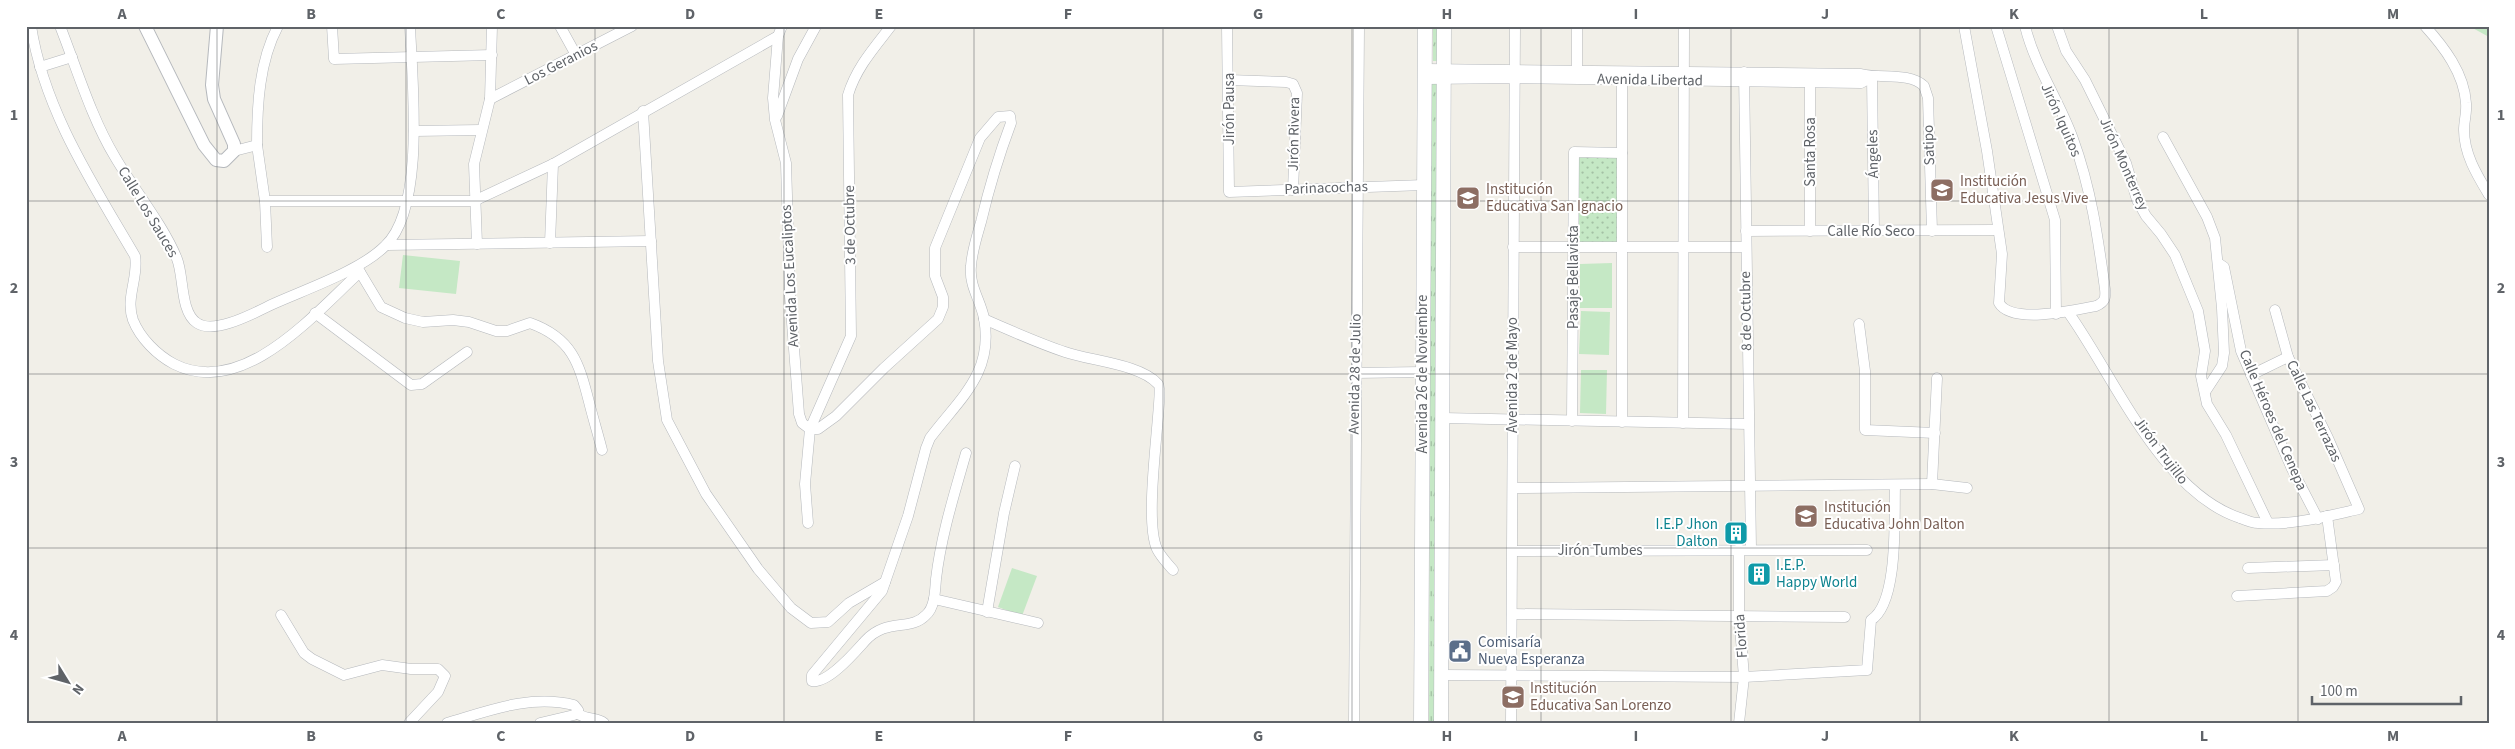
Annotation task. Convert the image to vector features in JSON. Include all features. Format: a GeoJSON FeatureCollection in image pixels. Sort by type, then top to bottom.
{"type":"FeatureCollection","features":[{"type":"Feature","properties":{"kind":"main road","name":"Avenida 26 de Noviembre"},"geometry":{"type":"LineString","coordinates":[[1421,723],[1425,26]]}},
{"type":"Feature","properties":{"kind":"main road","name":"Avenida 26 de Noviembre"},"geometry":{"type":"LineString","coordinates":[[1441,723],[1444,26]]}},
{"type":"Feature","properties":{"kind":"street"},"geometry":{"type":"LineString","coordinates":[[31,26],[36,55],[70,144],[135,256],[137,266],[130,305],[133,319],[140,333],[165,360],[186,370],[206,373],[235,368],[272,350],[295,333],[358,269],[387,245],[402,222],[408,202],[414,131],[410,26]]}},
{"type":"Feature","properties":{"kind":"street","name":"Calle Los Sauces"},"geometry":{"type":"LineString","coordinates":[[60,26],[114,156],[177,259],[185,300],[190,315],[197,323],[207,326],[226,324],[358,269]]}},
{"type":"Feature","properties":{"kind":"street"},"geometry":{"type":"LineString","coordinates":[[145,26],[204,146],[216,160],[224,161],[234,151],[257,145]]}},
{"type":"Feature","properties":{"kind":"street"},"geometry":{"type":"LineString","coordinates":[[217,26],[212,85],[214,99],[234,144],[234,151]]}},
{"type":"Feature","properties":{"kind":"street"},"geometry":{"type":"LineString","coordinates":[[267,247],[265,201],[257,145],[259,92],[269,42],[278,26]]}},
{"type":"Feature","properties":{"kind":"street"},"geometry":{"type":"LineString","coordinates":[[332,26],[334,59],[492,56]]}},
{"type":"Feature","properties":{"kind":"street"},"geometry":{"type":"LineString","coordinates":[[477,244],[474,164],[490,99],[492,26]]}},
{"type":"Feature","properties":{"kind":"street"},"geometry":{"type":"LineString","coordinates":[[560,26],[576,55]]}},
{"type":"Feature","properties":{"kind":"street","name":"Los Geranios"},"geometry":{"type":"LineString","coordinates":[[490,99],[632,26]]}},
{"type":"Feature","properties":{"kind":"street"},"geometry":{"type":"LineString","coordinates":[[775,120],[798,59],[816,26]]}},
{"type":"Feature","properties":{"kind":"street","name":"3 de Octubre"},"geometry":{"type":"LineString","coordinates":[[810,428],[819,412],[850,336],[848,95],[853,79],[862,64],[891,26]]}},
{"type":"Feature","properties":{"kind":"street","name":"Jirón Pausa"},"geometry":{"type":"LineString","coordinates":[[1227,26],[1229,192]]}},
{"type":"Feature","properties":{"kind":"street","name":"Avenida 28 de Julio"},"geometry":{"type":"LineString","coordinates":[[1354,723],[1359,26]]}},
{"type":"Feature","properties":{"kind":"street","name":"Avenida 2 de Mayo"},"geometry":{"type":"LineString","coordinates":[[1511,723],[1515,26]]}},
{"type":"Feature","properties":{"kind":"street"},"geometry":{"type":"LineString","coordinates":[[1577,26],[1577,74]]}},
{"type":"Feature","properties":{"kind":"street"},"geometry":{"type":"LineString","coordinates":[[1683,423],[1684,26]]}},
{"type":"Feature","properties":{"kind":"street"},"geometry":{"type":"LineString","coordinates":[[1964,26],[1987,151],[2002,254],[1999,297],[2002,307],[2007,310],[2035,314],[2068,312]]}},
{"type":"Feature","properties":{"kind":"street"},"geometry":{"type":"LineString","coordinates":[[1996,26],[2055,220],[2056,314]]}},
{"type":"Feature","properties":{"kind":"street","name":"Jirón Iquitos"},"geometry":{"type":"LineString","coordinates":[[2025,26],[2031,50],[2072,138],[2092,202],[2106,298],[2103,302],[2068,312]]}},
{"type":"Feature","properties":{"kind":"street","name":"Jirón Monterrey"},"geometry":{"type":"LineString","coordinates":[[2057,26],[2066,50],[2086,80],[2126,163],[2138,200],[2146,216],[2162,234],[2175,255],[2195,301],[2205,352],[2201,376],[2207,404],[2226,435],[2268,523]]}},
{"type":"Feature","properties":{"kind":"street"},"geometry":{"type":"LineString","coordinates":[[2425,26],[2444,47],[2459,76],[2466,103],[2464,132],[2473,168],[2489,195]]}},
{"type":"Feature","properties":{"kind":"street"},"geometry":{"type":"LineString","coordinates":[[265,201],[474,201],[553,164],[780,31]]}},
{"type":"Feature","properties":{"kind":"street","name":"Avenida Los Eucaliptos"},"geometry":{"type":"LineString","coordinates":[[780,31],[773,98],[775,120],[786,163],[790,304],[799,414],[802,423],[810,428]]}},
{"type":"Feature","properties":{"kind":"street"},"geometry":{"type":"LineString","coordinates":[[40,67],[72,57]]}},
{"type":"Feature","properties":{"kind":"street","name":"Avenida Libertad"},"geometry":{"type":"LineString","coordinates":[[1426,74],[1515,73],[1810,77],[1861,83],[1872,77],[1910,78],[1918,81],[1926,89]]}},
{"type":"Feature","properties":{"kind":"street"},"geometry":{"type":"LineString","coordinates":[[1622,75],[1622,422]]}},
{"type":"Feature","properties":{"kind":"street","name":"8 de Octubre"},"geometry":{"type":"LineString","coordinates":[[1744,77],[1751,550]]}},
{"type":"Feature","properties":{"kind":"street","name":"Santa Rosa"},"geometry":{"type":"LineString","coordinates":[[1810,77],[1810,231]]}},
{"type":"Feature","properties":{"kind":"street","name":"Ángeles"},"geometry":{"type":"LineString","coordinates":[[1872,77],[1874,231]]}},
{"type":"Feature","properties":{"kind":"street","name":"Jirón Rivera"},"geometry":{"type":"LineString","coordinates":[[1229,80],[1286,82],[1293,84],[1297,92],[1293,190]]}},
{"type":"Feature","properties":{"kind":"street","name":"Satipo"},"geometry":{"type":"LineString","coordinates":[[1926,89],[1932,231]]}},
{"type":"Feature","properties":{"kind":"street"},"geometry":{"type":"LineString","coordinates":[[643,111],[645,171],[652,241],[658,360],[667,420],[706,494],[758,569],[791,608],[811,623],[828,622],[849,603],[886,581]]}},
{"type":"Feature","properties":{"kind":"street"},"geometry":{"type":"LineString","coordinates":[[808,523],[805,484],[810,428],[818,429],[836,416],[872,379],[938,319],[943,307],[943,297],[935,276],[935,248],[980,138],[992,122],[1006,115],[1010,116],[1011,123],[991,182],[971,265],[973,290],[982,308],[984,319],[986,349],[981,368],[970,388],[933,434],[926,448],[908,516],[882,591],[812,675],[812,681],[817,682],[834,672],[877,629],[921,620],[931,609],[934,599],[940,548],[966,453]]}},
{"type":"Feature","properties":{"kind":"street"},"geometry":{"type":"LineString","coordinates":[[414,131],[481,130]]}},
{"type":"Feature","properties":{"kind":"street","name":"Calle Héroes del Cenepa"},"geometry":{"type":"LineString","coordinates":[[2163,137],[2207,217],[2215,238],[2224,353],[2222,366],[2205,392]]}},
{"type":"Feature","properties":{"kind":"street","name":"Pasaje Bellavista"},"geometry":{"type":"LineString","coordinates":[[1572,421],[1574,152],[1622,153]]}},
{"type":"Feature","properties":{"kind":"street"},"geometry":{"type":"LineString","coordinates":[[550,243],[553,164]]}},
{"type":"Feature","properties":{"kind":"street","name":"Parinacochas"},"geometry":{"type":"LineString","coordinates":[[1229,192],[1424,185]]}},
{"type":"Feature","properties":{"kind":"street","name":"Calle Río Seco"},"geometry":{"type":"LineString","coordinates":[[1746,231],[1998,230]]}},
{"type":"Feature","properties":{"kind":"street"},"geometry":{"type":"LineString","coordinates":[[387,245],[652,241]]}},
{"type":"Feature","properties":{"kind":"street"},"geometry":{"type":"LineString","coordinates":[[1513,247],[1746,247]]}},
{"type":"Feature","properties":{"kind":"street","name":"Calle Héroes del Cenepa"},"geometry":{"type":"LineString","coordinates":[[2218,263],[2224,267],[2241,351],[2292,469],[2322,518],[2334,564],[2336,582],[2327,591],[2237,596]]}},
{"type":"Feature","properties":{"kind":"street"},"geometry":{"type":"LineString","coordinates":[[358,269],[381,307],[405,318],[423,322],[452,320],[469,322],[496,331],[507,331],[530,323],[559,339],[573,352],[578,363],[602,450]]}},
{"type":"Feature","properties":{"kind":"street","name":"Calle Las Terrazas"},"geometry":{"type":"LineString","coordinates":[[2275,310],[2288,357],[2328,438],[2359,509]]}},
{"type":"Feature","properties":{"kind":"street","name":"Jirón Trujillo"},"geometry":{"type":"LineString","coordinates":[[2068,312],[2147,437],[2179,479],[2197,495],[2229,514],[2257,524],[2322,518],[2359,509]]}},
{"type":"Feature","properties":{"kind":"street"},"geometry":{"type":"LineString","coordinates":[[315,313],[411,385],[422,384],[467,352]]}},
{"type":"Feature","properties":{"kind":"street"},"geometry":{"type":"LineString","coordinates":[[984,319],[1066,352],[1135,369],[1158,383],[1161,388],[1152,465],[1151,518],[1156,548],[1173,570]]}},
{"type":"Feature","properties":{"kind":"street"},"geometry":{"type":"LineString","coordinates":[[1859,324],[1865,371],[1864,430],[1936,433]]}},
{"type":"Feature","properties":{"kind":"street"},"geometry":{"type":"LineString","coordinates":[[2251,375],[2288,357]]}},
{"type":"Feature","properties":{"kind":"street"},"geometry":{"type":"LineString","coordinates":[[1356,373],[1422,372]]}},
{"type":"Feature","properties":{"kind":"street"},"geometry":{"type":"LineString","coordinates":[[1932,484],[1936,433],[1936,378]]}},
{"type":"Feature","properties":{"kind":"street"},"geometry":{"type":"LineString","coordinates":[[1443,418],[1748,424]]}},
{"type":"Feature","properties":{"kind":"street"},"geometry":{"type":"LineString","coordinates":[[987,612],[1004,513],[1015,466]]}},
{"type":"Feature","properties":{"kind":"street"},"geometry":{"type":"LineString","coordinates":[[1513,488],[1750,484],[1932,484],[1967,488]]}},
{"type":"Feature","properties":{"kind":"street"},"geometry":{"type":"LineString","coordinates":[[1441,675],[1744,677],[1867,670],[1871,620],[1879,615],[1884,607],[1893,561],[1895,485]]}},
{"type":"Feature","properties":{"kind":"street","name":"Florida"},"geometry":{"type":"LineString","coordinates":[[1739,549],[1739,614],[1744,677],[1739,723]]}},
{"type":"Feature","properties":{"kind":"street","name":"Jirón Tumbes"},"geometry":{"type":"LineString","coordinates":[[1512,550],[1867,550]]}},
{"type":"Feature","properties":{"kind":"street"},"geometry":{"type":"LineString","coordinates":[[2248,568],[2334,564]]}},
{"type":"Feature","properties":{"kind":"street"},"geometry":{"type":"LineString","coordinates":[[934,599],[1038,623]]}},
{"type":"Feature","properties":{"kind":"street"},"geometry":{"type":"LineString","coordinates":[[1512,614],[1739,614],[1845,617]]}},
{"type":"Feature","properties":{"kind":"street"},"geometry":{"type":"LineString","coordinates":[[282,615],[304,653],[312,660],[344,675],[382,665],[411,669],[438,669],[444,672],[445,676],[438,692],[409,723]]}},
{"type":"Feature","properties":{"kind":"street"},"geometry":{"type":"LineString","coordinates":[[447,723],[503,706],[541,701],[574,705],[577,713],[584,719],[598,719],[604,723]]}},
{"type":"Feature","properties":{"kind":"street"},"geometry":{"type":"LineString","coordinates":[[540,723],[577,713]]}},
{"type":"Feature","properties":{"kind":"green space"},"geometry":{"type":"Polygon","coordinates":[[[1433,26],[1438,26],[1438,61],[1433,61],[1433,26]]]}},
{"type":"Feature","properties":{"kind":"green space"},"geometry":{"type":"Polygon","coordinates":[[[2469,26],[2489,26],[2489,37],[2469,26]]]}},
{"type":"Feature","properties":{"kind":"green space"},"geometry":{"type":"Polygon","coordinates":[[[1437,80],[1434,723],[1429,723],[1431,81],[1437,80]]]}},
{"type":"Feature","properties":{"kind":"green space"},"geometry":{"type":"Polygon","coordinates":[[[1579,155],[1617,156],[1618,245],[1579,246],[1579,155]]]}},
{"type":"Feature","properties":{"kind":"green space"},"geometry":{"type":"Polygon","coordinates":[[[403,255],[460,261],[456,294],[399,288],[403,255]]]}},
{"type":"Feature","properties":{"kind":"green space"},"geometry":{"type":"Polygon","coordinates":[[[1612,263],[1612,308],[1580,308],[1580,264],[1612,263]]]}},
{"type":"Feature","properties":{"kind":"green space"},"geometry":{"type":"Polygon","coordinates":[[[1581,311],[1610,312],[1609,355],[1579,354],[1581,311]]]}},
{"type":"Feature","properties":{"kind":"green space"},"geometry":{"type":"Polygon","coordinates":[[[1581,370],[1607,370],[1606,414],[1580,413],[1581,370]]]}},
{"type":"Feature","properties":{"kind":"green space"},"geometry":{"type":"Polygon","coordinates":[[[1012,568],[1037,576],[1022,616],[998,607],[1012,568]]]}},
{"type":"Feature","properties":{"kind":"place","name":"Institución Educativa Jesus Vive"},"geometry":{"type":"Point","coordinates":[1942,190]}},
{"type":"Feature","properties":{"kind":"place","name":"Institución Educativa San Ignacio"},"geometry":{"type":"Point","coordinates":[1468,198]}},
{"type":"Feature","properties":{"kind":"place","name":"Institución Educativa John Dalton"},"geometry":{"type":"Point","coordinates":[1806,516]}},
{"type":"Feature","properties":{"kind":"place","name":"I.E.P Jhon Dalton"},"geometry":{"type":"Point","coordinates":[1736,533]}},
{"type":"Feature","properties":{"kind":"place","name":"I.E.P. Happy World"},"geometry":{"type":"Point","coordinates":[1759,574]}},
{"type":"Feature","properties":{"kind":"place","name":"Comisaría Nueva Esperanza"},"geometry":{"type":"Point","coordinates":[1460,651]}},
{"type":"Feature","properties":{"kind":"place","name":"Institución Educativa San Lorenzo"},"geometry":{"type":"Point","coordinates":[1513,697]}}]}
